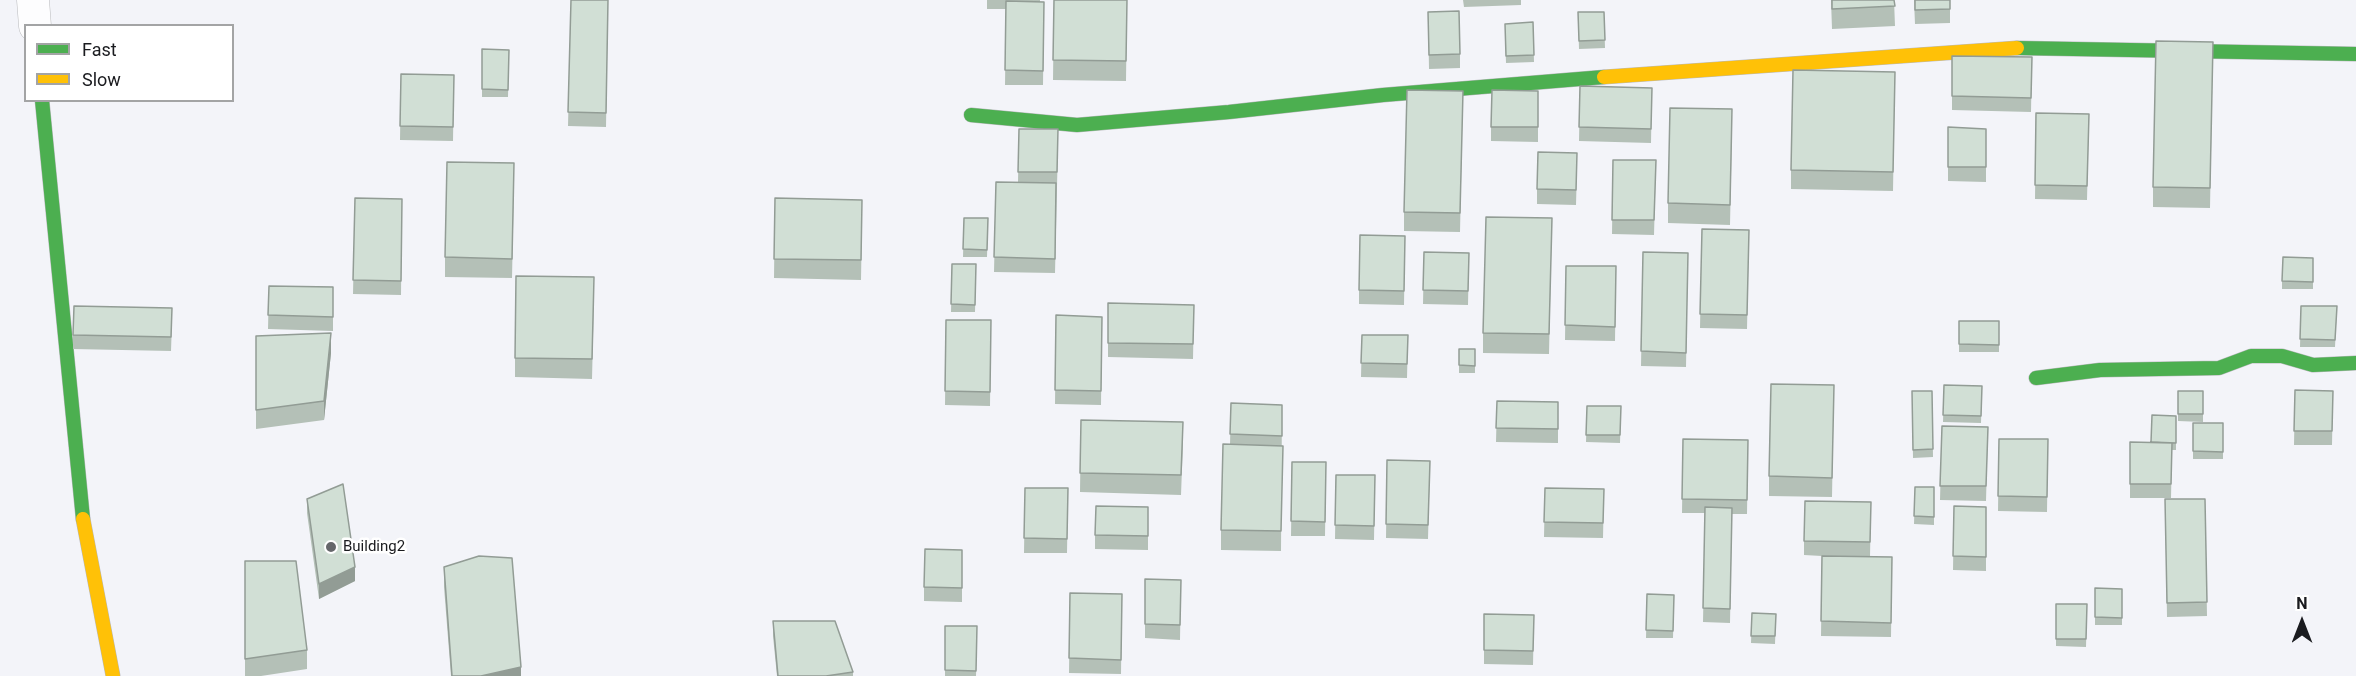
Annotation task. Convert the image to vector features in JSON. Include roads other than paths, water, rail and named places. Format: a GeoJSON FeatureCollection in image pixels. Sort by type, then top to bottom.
{"type":"FeatureCollection","features":[{"type":"Feature","properties":{"kind":"street"},"geometry":{"type":"LineString","coordinates":[[33,0],[35,24]]}},
{"type":"Feature","properties":{"kind":"street"},"geometry":{"type":"LineString","coordinates":[[971,115],[1077,125],[1407,93],[1687,70],[2013,48],[2356,54]]}},
{"type":"Feature","properties":{"kind":"street"},"geometry":{"type":"LineString","coordinates":[[42,102],[81,511],[113,676]]}},
{"type":"Feature","properties":{"kind":"street"},"geometry":{"type":"LineString","coordinates":[[2036,378],[2100,370],[2219,368],[2251,356],[2282,356],[2313,365],[2356,363]]}},
{"type":"Feature","properties":{"kind":"place","name":"Building2"},"geometry":{"type":"Point","coordinates":[331,547]}}]}
